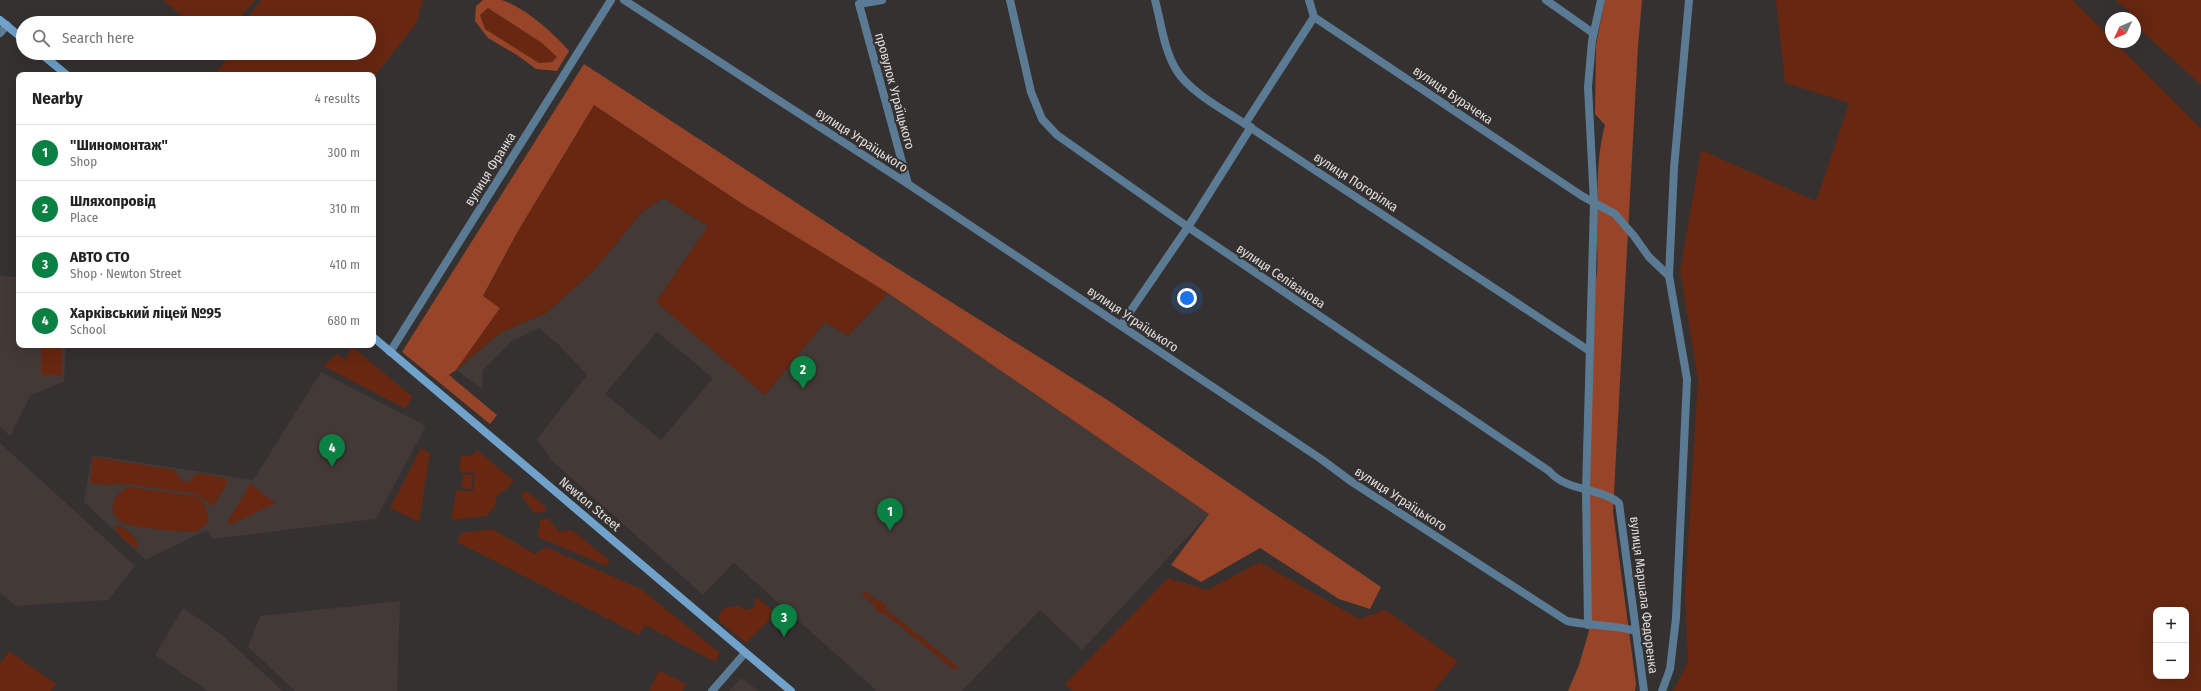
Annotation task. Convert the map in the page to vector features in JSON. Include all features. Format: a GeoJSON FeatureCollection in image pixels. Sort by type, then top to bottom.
{"type":"FeatureCollection","features":[{"type":"Feature","properties":{"kind":"street","name":"вулиця Франка"},"geometry":{"type":"LineString","coordinates":[[390,352],[611,0]]}},
{"type":"Feature","properties":{"kind":"street","name":"вулиця Уграїцького"},"geometry":{"type":"LineString","coordinates":[[624,0],[908,184],[1426,530],[1443,539],[1567,621],[1588,625],[1622,627],[1636,631]]}},
{"type":"Feature","properties":{"kind":"street","name":"провулок Уграїцького"},"geometry":{"type":"LineString","coordinates":[[882,0],[856,2],[908,184]]}},
{"type":"Feature","properties":{"kind":"street","name":"вулиця Селіванова"},"geometry":{"type":"LineString","coordinates":[[1010,0],[1031,92],[1042,119],[1057,135],[1188,227],[1549,471],[1554,477],[1586,490],[1612,498],[1619,503]]}},
{"type":"Feature","properties":{"kind":"street","name":"вулиця Погорілка"},"geometry":{"type":"LineString","coordinates":[[1155,0],[1166,44],[1176,70],[1183,79],[1207,98],[1248,126],[1588,350]]}},
{"type":"Feature","properties":{"kind":"street"},"geometry":{"type":"LineString","coordinates":[[1121,325],[1188,227],[1314,17],[1309,0]]}},
{"type":"Feature","properties":{"kind":"street"},"geometry":{"type":"LineString","coordinates":[[1546,0],[1593,33]]}},
{"type":"Feature","properties":{"kind":"street"},"geometry":{"type":"LineString","coordinates":[[1588,625],[1586,490],[1588,350],[1594,203],[1588,87],[1593,33],[1601,0]]}},
{"type":"Feature","properties":{"kind":"street"},"geometry":{"type":"LineString","coordinates":[[1662,691],[1670,669],[1676,618],[1687,379],[1669,276],[1674,168],[1689,0]]}},
{"type":"Feature","properties":{"kind":"street","name":"вулиця Бурачека"},"geometry":{"type":"LineString","coordinates":[[1314,17],[1594,203],[1614,214],[1634,236],[1649,257],[1669,276]]}},
{"type":"Feature","properties":{"kind":"street"},"geometry":{"type":"LineString","coordinates":[[0,20],[16,33]]}},
{"type":"Feature","properties":{"kind":"street"},"geometry":{"type":"LineString","coordinates":[[0,33],[7,25]]}},
{"type":"Feature","properties":{"kind":"street"},"geometry":{"type":"LineString","coordinates":[[48,60],[62,72]]}},
{"type":"Feature","properties":{"kind":"street","name":"Newton Street"},"geometry":{"type":"LineString","coordinates":[[376,340],[791,691]]}},
{"type":"Feature","properties":{"kind":"street","name":"вулиця Маршала Федоренка"},"geometry":{"type":"LineString","coordinates":[[1619,503],[1644,691]]}},
{"type":"Feature","properties":{"kind":"street"},"geometry":{"type":"LineString","coordinates":[[712,691],[745,653]]}},
{"type":"Feature","properties":{"kind":"shaded area"},"geometry":{"type":"Polygon","coordinates":[[[163,0],[255,0],[242,16],[182,16],[163,0]]]}},
{"type":"Feature","properties":{"kind":"shaded area"},"geometry":{"type":"Polygon","coordinates":[[[261,0],[423,0],[416,24],[376,74],[376,72],[216,72],[226,60],[376,60],[376,16],[248,16],[261,0]]]}},
{"type":"Feature","properties":{"kind":"shaded area"},"geometry":{"type":"Polygon","coordinates":[[[483,0],[502,0],[520,9],[538,22],[556,37],[569,51],[557,71],[536,69],[517,55],[488,38],[475,21],[476,6],[483,0]],[[488,8],[480,15],[485,29],[539,63],[552,62],[557,57],[542,43],[488,8]]]}},
{"type":"Feature","properties":{"kind":"shaded area"},"geometry":{"type":"Polygon","coordinates":[[[1605,0],[1642,0],[1638,46],[1613,512],[1636,684],[1635,691],[1568,691],[1579,665],[1589,631],[1586,547],[1595,283],[1597,267],[1598,168],[1605,125],[1595,114],[1596,45],[1605,0]]]}},
{"type":"Feature","properties":{"kind":"shaded area"},"geometry":{"type":"Polygon","coordinates":[[[1776,0],[2073,0],[2105,32],[2105,48],[2121,48],[2201,128],[2201,691],[1673,691],[1688,662],[1685,592],[1698,380],[1680,271],[1701,150],[1816,201],[1849,103],[1785,83],[1776,0]]]}},
{"type":"Feature","properties":{"kind":"shaded area"},"geometry":{"type":"Polygon","coordinates":[[[2115,0],[2201,0],[2201,85],[2141,30],[2141,12],[2129,11],[2115,0]]]}},
{"type":"Feature","properties":{"kind":"shaded area"},"geometry":{"type":"Polygon","coordinates":[[[488,8],[542,43],[558,57],[552,62],[539,63],[485,29],[480,15],[488,8]]]}},
{"type":"Feature","properties":{"kind":"shaded area"},"geometry":{"type":"Polygon","coordinates":[[[584,64],[881,258],[1109,401],[1381,587],[1370,609],[1339,599],[1260,548],[1201,582],[1171,565],[1209,514],[888,293],[741,203],[594,105],[518,231],[483,296],[500,308],[456,370],[449,375],[497,415],[490,424],[402,352],[584,64]]]}},
{"type":"Feature","properties":{"kind":"shaded area"},"geometry":{"type":"Polygon","coordinates":[[[594,105],[741,203],[888,293],[848,336],[825,322],[765,395],[656,302],[708,226],[663,198],[642,212],[594,270],[546,313],[500,333],[456,370],[500,308],[483,297],[518,231],[594,105]]]}},
{"type":"Feature","properties":{"kind":"shaded area"},"geometry":{"type":"Polygon","coordinates":[[[663,198],[708,226],[765,395],[825,322],[848,336],[888,293],[1209,514],[1082,650],[1040,610],[962,691],[877,691],[734,563],[703,595],[551,460],[537,439],[587,375],[560,346],[539,328],[511,342],[483,370],[482,389],[456,370],[500,333],[546,313],[594,270],[642,212],[663,198]],[[657,332],[605,394],[661,440],[713,378],[657,332]]]}},
{"type":"Feature","properties":{"kind":"shaded area"},"geometry":{"type":"Polygon","coordinates":[[[0,276],[16,277],[16,348],[66,348],[64,382],[31,395],[10,436],[0,426],[0,276]]]}},
{"type":"Feature","properties":{"kind":"shaded area"},"geometry":{"type":"Polygon","coordinates":[[[41,348],[62,348],[62,375],[41,375],[41,348]]]}},
{"type":"Feature","properties":{"kind":"shaded area"},"geometry":{"type":"Polygon","coordinates":[[[350,348],[353,348],[412,396],[406,409],[323,366],[337,354],[346,360],[350,348]]]}},
{"type":"Feature","properties":{"kind":"shaded area"},"geometry":{"type":"Polygon","coordinates":[[[321,372],[426,426],[376,519],[213,539],[207,530],[146,560],[84,502],[92,455],[253,480],[321,372]]]}},
{"type":"Feature","properties":{"kind":"shaded area"},"geometry":{"type":"Polygon","coordinates":[[[0,443],[135,566],[108,600],[16,606],[0,593],[0,443]]]}},
{"type":"Feature","properties":{"kind":"shaded area"},"geometry":{"type":"Polygon","coordinates":[[[421,448],[430,453],[419,522],[390,508],[421,448]]]}},
{"type":"Feature","properties":{"kind":"shaded area"},"geometry":{"type":"Polygon","coordinates":[[[477,450],[514,481],[507,489],[497,495],[495,506],[487,516],[451,520],[456,491],[473,491],[475,473],[459,472],[461,455],[471,456],[477,450]]]}},
{"type":"Feature","properties":{"kind":"shaded area"},"geometry":{"type":"Polygon","coordinates":[[[93,457],[175,470],[182,481],[188,482],[197,473],[225,478],[228,482],[213,506],[196,494],[127,484],[108,485],[90,483],[93,457]]]}},
{"type":"Feature","properties":{"kind":"shaded area"},"geometry":{"type":"Polygon","coordinates":[[[463,474],[473,475],[471,489],[461,488],[463,474]]]}},
{"type":"Feature","properties":{"kind":"shaded area"},"geometry":{"type":"Polygon","coordinates":[[[251,483],[260,492],[276,503],[230,525],[227,523],[251,483]]]}},
{"type":"Feature","properties":{"kind":"shaded area"},"geometry":{"type":"Polygon","coordinates":[[[128,487],[195,496],[203,501],[209,518],[201,529],[192,532],[162,530],[126,524],[115,516],[113,506],[114,500],[128,487]]]}},
{"type":"Feature","properties":{"kind":"shaded area"},"geometry":{"type":"Polygon","coordinates":[[[526,491],[546,507],[545,512],[534,513],[521,495],[526,491]]]}},
{"type":"Feature","properties":{"kind":"shaded area"},"geometry":{"type":"Polygon","coordinates":[[[548,518],[559,532],[572,530],[610,561],[606,566],[538,537],[540,520],[548,518]]]}},
{"type":"Feature","properties":{"kind":"shaded area"},"geometry":{"type":"Polygon","coordinates":[[[117,525],[127,530],[137,541],[139,545],[136,548],[121,537],[114,527],[117,525]]]}},
{"type":"Feature","properties":{"kind":"shaded area"},"geometry":{"type":"Polygon","coordinates":[[[492,529],[535,554],[546,547],[641,589],[720,653],[715,662],[645,625],[639,635],[457,542],[461,533],[492,529]]]}},
{"type":"Feature","properties":{"kind":"shaded area"},"geometry":{"type":"Polygon","coordinates":[[[1260,562],[1359,619],[1385,610],[1458,661],[1434,691],[1072,691],[1065,684],[1168,578],[1207,590],[1260,562]]]}},
{"type":"Feature","properties":{"kind":"shaded area"},"geometry":{"type":"Polygon","coordinates":[[[865,591],[877,601],[879,600],[886,605],[886,609],[957,666],[957,669],[954,670],[884,613],[881,614],[874,608],[874,605],[862,595],[865,591]]]}},
{"type":"Feature","properties":{"kind":"shaded area"},"geometry":{"type":"Polygon","coordinates":[[[758,598],[771,609],[772,617],[746,643],[720,622],[718,618],[719,614],[723,609],[729,607],[740,606],[745,610],[755,607],[754,599],[758,598]]]}},
{"type":"Feature","properties":{"kind":"shaded area"},"geometry":{"type":"Polygon","coordinates":[[[400,601],[397,691],[295,691],[248,647],[260,616],[400,601]]]}},
{"type":"Feature","properties":{"kind":"shaded area"},"geometry":{"type":"Polygon","coordinates":[[[183,608],[221,634],[283,691],[208,691],[155,655],[183,608]]]}},
{"type":"Feature","properties":{"kind":"shaded area"},"geometry":{"type":"Polygon","coordinates":[[[9,651],[56,684],[51,691],[0,691],[0,664],[9,651]]]}},
{"type":"Feature","properties":{"kind":"shaded area"},"geometry":{"type":"Polygon","coordinates":[[[659,670],[686,684],[683,691],[649,691],[659,670]]]}},
{"type":"Feature","properties":{"kind":"shaded area"},"geometry":{"type":"Polygon","coordinates":[[[741,678],[759,691],[729,691],[741,678]]]}},
{"type":"Feature","properties":{"kind":"place","name":"Шляхопровід"},"geometry":{"type":"Point","coordinates":[803,389]}},
{"type":"Feature","properties":{"kind":"place","name":"Харківський ліцей №95"},"geometry":{"type":"Point","coordinates":[332,467]}},
{"type":"Feature","properties":{"kind":"place","name":"\"Шиномонтаж\""},"geometry":{"type":"Point","coordinates":[890,531]}},
{"type":"Feature","properties":{"kind":"place","name":"АВТО СТО"},"geometry":{"type":"Point","coordinates":[784,637]}}]}
